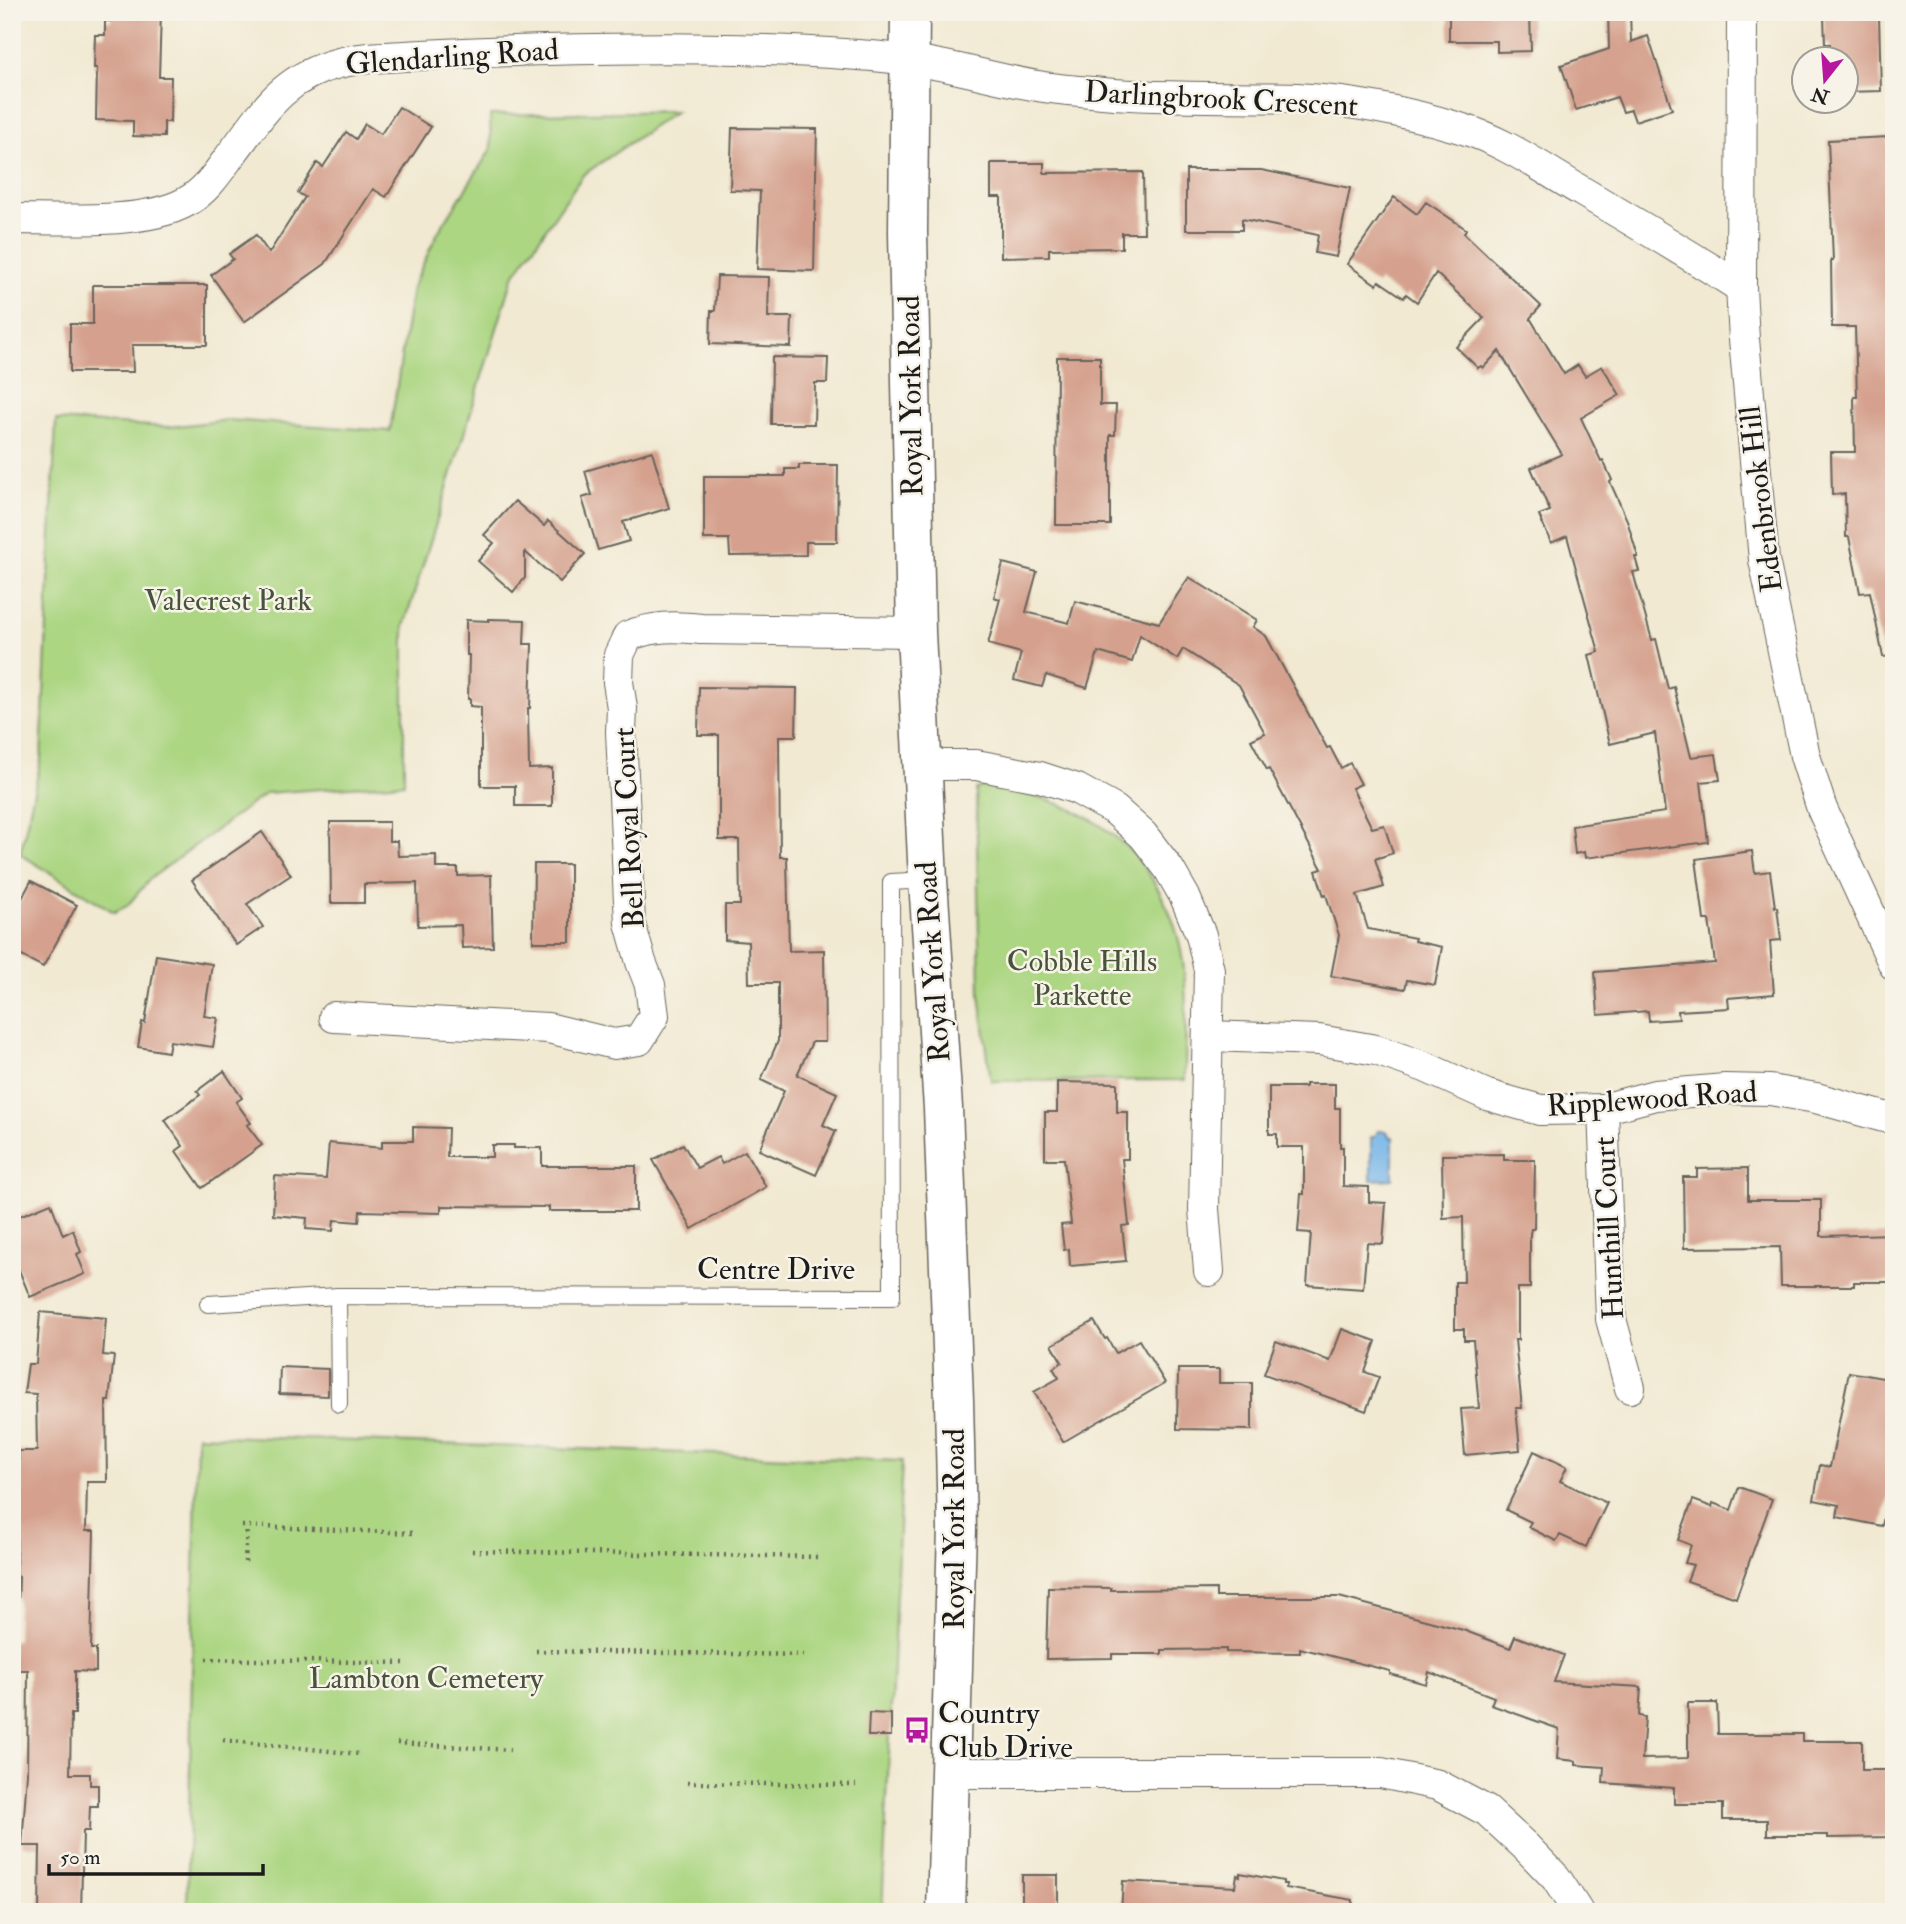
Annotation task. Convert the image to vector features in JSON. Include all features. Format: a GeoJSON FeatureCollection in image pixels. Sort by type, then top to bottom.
{"type":"FeatureCollection","features":[{"type":"Feature","properties":{"kind":"main road","name":"Royal York Road"},"geometry":{"type":"LineString","coordinates":[[910,12],[908,232],[916,632],[943,1108],[957,1529],[946,1912]]}},
{"type":"Feature","properties":{"kind":"street","name":"Edenbrook Hill"},"geometry":{"type":"LineString","coordinates":[[1742,12],[1741,288],[1765,560],[1805,756],[1822,809],[1894,965]]}},
{"type":"Feature","properties":{"kind":"street","name":"Glendarling Road"},"geometry":{"type":"LineString","coordinates":[[12,219],[128,217],[157,213],[183,204],[202,192],[273,99],[296,81],[341,62],[472,52],[604,48],[762,50],[909,60]]}},
{"type":"Feature","properties":{"kind":"street","name":"Darlingbrook Crescent"},"geometry":{"type":"LineString","coordinates":[[909,60],[1037,86],[1143,97],[1300,99],[1354,104],[1444,123],[1518,152],[1741,288]]}},
{"type":"Feature","properties":{"kind":"street","name":"Bell Royal Court"},"geometry":{"type":"LineString","coordinates":[[334,1017],[548,1028],[614,1044],[639,1040],[654,1016],[650,985],[630,923],[622,708],[618,682],[619,656],[628,636],[645,629],[669,626],[916,632]]}},
{"type":"Feature","properties":{"kind":"street"},"geometry":{"type":"LineString","coordinates":[[923,765],[976,765],[1040,777],[1077,789],[1115,810],[1143,835],[1185,897],[1201,935],[1209,970],[1204,1209],[1209,1271]]}},
{"type":"Feature","properties":{"kind":"street","name":"Ripplewood Road"},"geometry":{"type":"LineString","coordinates":[[1208,1036],[1319,1040],[1376,1050],[1425,1067],[1487,1095],[1540,1110],[1603,1109],[1655,1095],[1725,1089],[1770,1090],[1816,1098],[1884,1118],[1894,1118]]}},
{"type":"Feature","properties":{"kind":"street","name":"Hunthill Court"},"geometry":{"type":"LineString","coordinates":[[1603,1109],[1611,1319],[1630,1388]]}},
{"type":"Feature","properties":{"kind":"street"},"geometry":{"type":"LineString","coordinates":[[951,1773],[1381,1773],[1438,1785],[1487,1811],[1556,1878],[1578,1912]]}},
{"type":"Feature","properties":{"kind":"lane","name":"Centre Drive"},"geometry":{"type":"LineString","coordinates":[[208,1304],[338,1296],[892,1297],[891,882],[928,880]]}},
{"type":"Feature","properties":{"kind":"lane"},"geometry":{"type":"LineString","coordinates":[[338,1296],[339,1404]]}},
{"type":"Feature","properties":{"kind":"path"},"geometry":{"type":"LineString","coordinates":[[245,1562],[244,1526],[413,1533]]}},
{"type":"Feature","properties":{"kind":"path"},"geometry":{"type":"LineString","coordinates":[[472,1551],[821,1557]]}},
{"type":"Feature","properties":{"kind":"path"},"geometry":{"type":"LineString","coordinates":[[536,1651],[808,1655]]}},
{"type":"Feature","properties":{"kind":"path"},"geometry":{"type":"LineString","coordinates":[[206,1659],[404,1663]]}},
{"type":"Feature","properties":{"kind":"path"},"geometry":{"type":"LineString","coordinates":[[223,1740],[359,1754]]}},
{"type":"Feature","properties":{"kind":"path"},"geometry":{"type":"LineString","coordinates":[[397,1742],[510,1750]]}},
{"type":"Feature","properties":{"kind":"path"},"geometry":{"type":"LineString","coordinates":[[687,1783],[856,1785]]}},
{"type":"Feature","properties":{"kind":"green space","name":"Valecrest Park"},"geometry":{"type":"Polygon","coordinates":[[[676,111],[583,175],[513,277],[404,626],[404,783],[266,793],[150,879],[127,906],[114,912],[20,854],[41,760],[56,420],[168,427],[228,420],[390,431],[412,288],[437,234],[491,149],[490,115],[676,111]]]}},
{"type":"Feature","properties":{"kind":"green space","name":"Cobble Hills Parkette"},"geometry":{"type":"Polygon","coordinates":[[[986,786],[1041,798],[1085,816],[1126,846],[1150,875],[1168,909],[1180,944],[1185,977],[1185,1080],[991,1081],[980,995],[976,789],[986,786]]]}},
{"type":"Feature","properties":{"kind":"green space","name":"Lambton Cemetery"},"geometry":{"type":"Polygon","coordinates":[[[197,1435],[902,1461],[882,1912],[187,1912],[197,1435]]]}},
{"type":"Feature","properties":{"kind":"water"},"geometry":{"type":"Polygon","coordinates":[[[1378,1131],[1385,1131],[1389,1137],[1393,1137],[1393,1179],[1371,1180],[1371,1137],[1375,1137],[1378,1131]]]}},
{"type":"Feature","properties":{"kind":"building"},"geometry":{"type":"Polygon","coordinates":[[[111,12],[161,12],[159,77],[171,77],[170,122],[164,122],[164,137],[133,136],[133,121],[96,120],[95,35],[105,35],[105,21],[111,21],[111,12]]]}},
{"type":"Feature","properties":{"kind":"building"},"geometry":{"type":"Polygon","coordinates":[[[1449,12],[1530,12],[1531,51],[1497,52],[1497,41],[1449,41],[1449,12]]]}},
{"type":"Feature","properties":{"kind":"building"},"geometry":{"type":"Polygon","coordinates":[[[1608,12],[1630,12],[1631,42],[1648,36],[1672,109],[1635,121],[1631,110],[1623,112],[1617,97],[1576,110],[1561,65],[1609,49],[1608,12]]]}},
{"type":"Feature","properties":{"kind":"building"},"geometry":{"type":"Polygon","coordinates":[[[1879,16],[1881,91],[1860,92],[1860,46],[1825,44],[1824,17],[1879,16]]]}},
{"type":"Feature","properties":{"kind":"building"},"geometry":{"type":"Polygon","coordinates":[[[399,107],[431,127],[386,197],[373,189],[325,264],[244,322],[211,275],[233,259],[229,254],[256,235],[269,253],[305,197],[298,193],[317,163],[323,167],[346,132],[356,139],[365,124],[381,134],[399,107]]]}},
{"type":"Feature","properties":{"kind":"building"},"geometry":{"type":"Polygon","coordinates":[[[732,128],[817,129],[814,271],[757,269],[760,191],[730,190],[732,128]]]}},
{"type":"Feature","properties":{"kind":"building"},"geometry":{"type":"Polygon","coordinates":[[[1888,137],[1894,232],[1894,270],[1890,270],[1892,350],[1894,349],[1894,656],[1883,657],[1870,592],[1860,593],[1849,537],[1846,537],[1845,494],[1832,495],[1831,452],[1855,452],[1854,397],[1857,397],[1855,327],[1832,327],[1833,260],[1828,140],[1888,137]]]}},
{"type":"Feature","properties":{"kind":"building"},"geometry":{"type":"Polygon","coordinates":[[[991,163],[1044,163],[1044,173],[1143,172],[1144,233],[1122,233],[1122,248],[1049,249],[1049,256],[1001,257],[1001,197],[991,197],[991,163]]]}},
{"type":"Feature","properties":{"kind":"building"},"geometry":{"type":"Polygon","coordinates":[[[1186,170],[1261,170],[1350,188],[1336,257],[1315,253],[1318,235],[1242,219],[1242,230],[1186,230],[1186,170]]]}},
{"type":"Feature","properties":{"kind":"building"},"geometry":{"type":"Polygon","coordinates":[[[1394,197],[1417,214],[1426,202],[1466,229],[1464,233],[1541,306],[1530,318],[1564,374],[1578,365],[1585,376],[1602,366],[1620,395],[1581,418],[1601,461],[1603,460],[1627,520],[1638,557],[1635,557],[1639,571],[1633,572],[1652,640],[1656,639],[1668,689],[1674,687],[1691,757],[1716,754],[1720,780],[1701,782],[1708,842],[1585,858],[1584,852],[1575,854],[1572,826],[1665,812],[1655,733],[1610,744],[1589,655],[1599,652],[1567,536],[1551,543],[1539,515],[1550,511],[1531,468],[1562,454],[1499,351],[1483,368],[1478,368],[1456,347],[1484,318],[1436,273],[1417,302],[1406,294],[1404,298],[1379,281],[1377,285],[1347,264],[1394,197]]]}},
{"type":"Feature","properties":{"kind":"building"},"geometry":{"type":"Polygon","coordinates":[[[717,276],[769,277],[768,317],[792,317],[791,347],[710,344],[711,311],[715,311],[717,276]]]}},
{"type":"Feature","properties":{"kind":"building"},"geometry":{"type":"Polygon","coordinates":[[[93,285],[207,285],[207,345],[132,345],[133,372],[70,372],[70,324],[93,324],[93,285]]]}},
{"type":"Feature","properties":{"kind":"building"},"geometry":{"type":"Polygon","coordinates":[[[772,357],[828,358],[827,383],[815,383],[814,424],[771,424],[772,357]]]}},
{"type":"Feature","properties":{"kind":"building"},"geometry":{"type":"Polygon","coordinates":[[[1057,357],[1100,357],[1100,405],[1116,405],[1115,435],[1110,435],[1110,525],[1056,525],[1057,357]]]}},
{"type":"Feature","properties":{"kind":"building"},"geometry":{"type":"Polygon","coordinates":[[[652,451],[669,508],[623,522],[629,541],[598,550],[582,498],[592,495],[585,471],[652,451]]]}},
{"type":"Feature","properties":{"kind":"building"},"geometry":{"type":"Polygon","coordinates":[[[799,465],[838,465],[837,542],[806,542],[806,555],[730,556],[729,539],[704,539],[704,476],[785,476],[785,469],[799,469],[799,465]]]}},
{"type":"Feature","properties":{"kind":"building"},"geometry":{"type":"Polygon","coordinates":[[[515,501],[544,526],[548,521],[585,554],[560,582],[525,552],[525,578],[513,592],[478,561],[494,543],[484,535],[515,501]]]}},
{"type":"Feature","properties":{"kind":"building"},"geometry":{"type":"Polygon","coordinates":[[[1003,563],[1037,572],[1026,612],[1069,623],[1075,601],[1159,623],[1189,577],[1257,620],[1253,627],[1266,636],[1327,748],[1330,747],[1341,768],[1350,763],[1361,784],[1352,788],[1372,828],[1384,825],[1393,853],[1375,859],[1384,887],[1357,895],[1368,929],[1415,938],[1414,941],[1442,947],[1435,985],[1407,980],[1405,989],[1331,976],[1339,935],[1316,871],[1322,869],[1251,740],[1265,733],[1239,685],[1183,649],[1177,659],[1140,635],[1132,662],[1098,652],[1087,688],[1046,675],[1042,687],[1014,680],[1021,653],[988,644],[1000,599],[994,597],[1003,563]]]}},
{"type":"Feature","properties":{"kind":"building"},"geometry":{"type":"Polygon","coordinates":[[[466,620],[525,620],[524,644],[532,644],[528,708],[529,769],[552,768],[552,806],[515,806],[515,786],[481,786],[481,707],[470,706],[468,699],[469,655],[466,647],[466,620]]]}},
{"type":"Feature","properties":{"kind":"building"},"geometry":{"type":"Polygon","coordinates":[[[699,687],[797,688],[796,736],[779,736],[780,857],[787,857],[789,951],[824,950],[825,1042],[812,1042],[797,1075],[837,1093],[823,1125],[836,1131],[816,1175],[759,1150],[784,1091],[761,1080],[778,1041],[778,983],[749,983],[748,942],[725,940],[725,905],[740,905],[739,840],[719,840],[719,735],[698,735],[699,687]]]}},
{"type":"Feature","properties":{"kind":"building"},"geometry":{"type":"Polygon","coordinates":[[[330,822],[389,822],[389,841],[397,841],[398,856],[436,855],[436,868],[458,868],[458,876],[491,875],[493,947],[462,948],[461,925],[418,926],[417,883],[364,884],[364,903],[331,903],[330,822]]]}},
{"type":"Feature","properties":{"kind":"building"},"geometry":{"type":"Polygon","coordinates":[[[262,832],[291,875],[247,904],[263,927],[236,945],[192,880],[262,832]]]}},
{"type":"Feature","properties":{"kind":"building"},"geometry":{"type":"Polygon","coordinates":[[[1752,851],[1755,873],[1770,871],[1777,907],[1781,940],[1770,941],[1774,994],[1728,998],[1729,1008],[1678,1011],[1679,1019],[1649,1021],[1648,1011],[1598,1015],[1595,972],[1715,963],[1709,920],[1704,920],[1696,859],[1752,851]]]}},
{"type":"Feature","properties":{"kind":"building"},"geometry":{"type":"Polygon","coordinates":[[[534,864],[570,864],[570,942],[533,942],[534,864]]]}},
{"type":"Feature","properties":{"kind":"building"},"geometry":{"type":"Polygon","coordinates":[[[31,881],[77,905],[43,967],[12,951],[12,917],[31,881]]]}},
{"type":"Feature","properties":{"kind":"building"},"geometry":{"type":"Polygon","coordinates":[[[156,955],[212,964],[204,1016],[218,1018],[213,1047],[170,1041],[168,1052],[138,1047],[142,1022],[145,1023],[156,955]]]}},
{"type":"Feature","properties":{"kind":"building"},"geometry":{"type":"Polygon","coordinates":[[[224,1071],[242,1098],[236,1102],[251,1123],[247,1125],[262,1145],[202,1188],[176,1151],[183,1146],[165,1120],[200,1095],[197,1091],[224,1071]]]}},
{"type":"Feature","properties":{"kind":"building"},"geometry":{"type":"Polygon","coordinates":[[[1057,1082],[1117,1083],[1117,1112],[1128,1112],[1128,1159],[1122,1159],[1129,1225],[1122,1226],[1126,1261],[1070,1266],[1069,1249],[1064,1250],[1061,1225],[1071,1224],[1064,1159],[1045,1159],[1045,1112],[1057,1112],[1057,1082]]]}},
{"type":"Feature","properties":{"kind":"building"},"geometry":{"type":"Polygon","coordinates":[[[1305,1084],[1335,1084],[1335,1108],[1340,1108],[1343,1186],[1369,1187],[1369,1202],[1386,1203],[1383,1244],[1367,1243],[1363,1289],[1307,1285],[1311,1233],[1298,1232],[1301,1194],[1304,1194],[1304,1147],[1277,1147],[1277,1134],[1269,1134],[1269,1087],[1305,1087],[1305,1084]]]}},
{"type":"Feature","properties":{"kind":"building"},"geometry":{"type":"Polygon","coordinates":[[[413,1127],[448,1128],[447,1157],[492,1157],[492,1145],[514,1145],[514,1148],[542,1148],[542,1166],[636,1166],[636,1211],[549,1211],[549,1207],[441,1206],[441,1213],[360,1211],[359,1222],[334,1220],[333,1231],[306,1229],[307,1218],[273,1215],[275,1176],[326,1179],[329,1143],[382,1148],[382,1141],[413,1141],[413,1127]]]}},
{"type":"Feature","properties":{"kind":"building"},"geometry":{"type":"Polygon","coordinates":[[[683,1144],[697,1168],[718,1157],[722,1164],[745,1151],[766,1187],[692,1229],[653,1160],[683,1144]]]}},
{"type":"Feature","properties":{"kind":"building"},"geometry":{"type":"Polygon","coordinates":[[[1504,1154],[1504,1160],[1535,1160],[1534,1229],[1531,1229],[1530,1234],[1530,1288],[1518,1288],[1518,1340],[1515,1340],[1522,1408],[1516,1408],[1520,1450],[1465,1455],[1461,1409],[1479,1408],[1473,1340],[1464,1340],[1464,1329],[1455,1329],[1455,1282],[1464,1282],[1463,1217],[1443,1218],[1442,1155],[1504,1154]]]}},
{"type":"Feature","properties":{"kind":"building"},"geometry":{"type":"Polygon","coordinates":[[[1748,1168],[1748,1200],[1821,1200],[1821,1236],[1894,1234],[1894,1282],[1854,1282],[1854,1286],[1781,1286],[1780,1247],[1684,1248],[1683,1177],[1697,1177],[1697,1169],[1748,1168]]]}},
{"type":"Feature","properties":{"kind":"building"},"geometry":{"type":"Polygon","coordinates":[[[51,1203],[63,1235],[73,1230],[81,1252],[77,1254],[85,1274],[30,1297],[12,1253],[12,1219],[51,1203]]]}},
{"type":"Feature","properties":{"kind":"building"},"geometry":{"type":"Polygon","coordinates":[[[40,1312],[106,1318],[103,1355],[114,1356],[109,1401],[106,1401],[107,1482],[87,1482],[86,1531],[94,1531],[91,1649],[96,1649],[96,1672],[75,1671],[75,1714],[71,1714],[70,1774],[90,1774],[90,1785],[98,1785],[98,1806],[90,1806],[89,1831],[83,1831],[81,1912],[39,1912],[40,1846],[22,1846],[27,1773],[28,1670],[12,1670],[13,1640],[17,1640],[19,1451],[37,1451],[36,1394],[24,1393],[28,1364],[36,1364],[40,1312]]]}},
{"type":"Feature","properties":{"kind":"building"},"geometry":{"type":"Polygon","coordinates":[[[1094,1321],[1116,1353],[1139,1340],[1165,1383],[1063,1442],[1034,1392],[1059,1378],[1053,1368],[1062,1362],[1052,1345],[1094,1321]]]}},
{"type":"Feature","properties":{"kind":"building"},"geometry":{"type":"Polygon","coordinates":[[[1342,1329],[1376,1341],[1365,1372],[1379,1377],[1366,1411],[1264,1374],[1276,1341],[1330,1361],[1342,1329]]]}},
{"type":"Feature","properties":{"kind":"building"},"geometry":{"type":"Polygon","coordinates":[[[280,1367],[328,1369],[328,1396],[279,1394],[280,1367]]]}},
{"type":"Feature","properties":{"kind":"building"},"geometry":{"type":"Polygon","coordinates":[[[1178,1369],[1219,1369],[1219,1383],[1252,1383],[1252,1430],[1177,1429],[1178,1369]]]}},
{"type":"Feature","properties":{"kind":"building"},"geometry":{"type":"Polygon","coordinates":[[[1849,1372],[1894,1380],[1894,1468],[1882,1526],[1837,1517],[1839,1505],[1814,1500],[1820,1465],[1830,1467],[1849,1372]]]}},
{"type":"Feature","properties":{"kind":"building"},"geometry":{"type":"Polygon","coordinates":[[[1534,1451],[1567,1467],[1560,1481],[1607,1503],[1586,1547],[1560,1535],[1556,1541],[1528,1527],[1531,1522],[1506,1510],[1534,1451]]]}},
{"type":"Feature","properties":{"kind":"building"},"geometry":{"type":"Polygon","coordinates":[[[1739,1487],[1772,1499],[1736,1598],[1687,1581],[1693,1565],[1685,1563],[1691,1545],[1678,1540],[1693,1500],[1712,1507],[1713,1503],[1731,1510],[1739,1487]]]}},
{"type":"Feature","properties":{"kind":"building"},"geometry":{"type":"Polygon","coordinates":[[[1048,1587],[1111,1590],[1216,1589],[1216,1597],[1339,1597],[1463,1630],[1510,1648],[1515,1636],[1564,1655],[1554,1682],[1641,1687],[1639,1716],[1645,1717],[1642,1759],[1688,1758],[1688,1703],[1717,1703],[1718,1734],[1802,1734],[1802,1741],[1862,1741],[1862,1770],[1894,1770],[1894,1837],[1767,1835],[1767,1820],[1723,1820],[1723,1804],[1674,1804],[1674,1788],[1603,1783],[1604,1767],[1576,1765],[1576,1761],[1557,1759],[1559,1729],[1491,1705],[1494,1697],[1429,1672],[1426,1684],[1390,1674],[1390,1671],[1300,1648],[1300,1653],[1226,1652],[1226,1649],[1162,1650],[1162,1654],[1112,1654],[1112,1658],[1046,1659],[1048,1587]]]}},
{"type":"Feature","properties":{"kind":"building"},"geometry":{"type":"Polygon","coordinates":[[[869,1713],[891,1714],[891,1736],[868,1736],[869,1713]]]}},
{"type":"Feature","properties":{"kind":"building"},"geometry":{"type":"Polygon","coordinates":[[[1240,1873],[1283,1881],[1286,1888],[1353,1900],[1352,1912],[1121,1912],[1123,1881],[1235,1887],[1237,1875],[1240,1876],[1240,1873]]]}},
{"type":"Feature","properties":{"kind":"building"},"geometry":{"type":"Polygon","coordinates":[[[1022,1875],[1058,1875],[1058,1912],[1022,1912],[1022,1875]]]}},
{"type":"Feature","properties":{"kind":"place","name":"Country Club Drive"},"geometry":{"type":"Point","coordinates":[917,1730]}}]}
